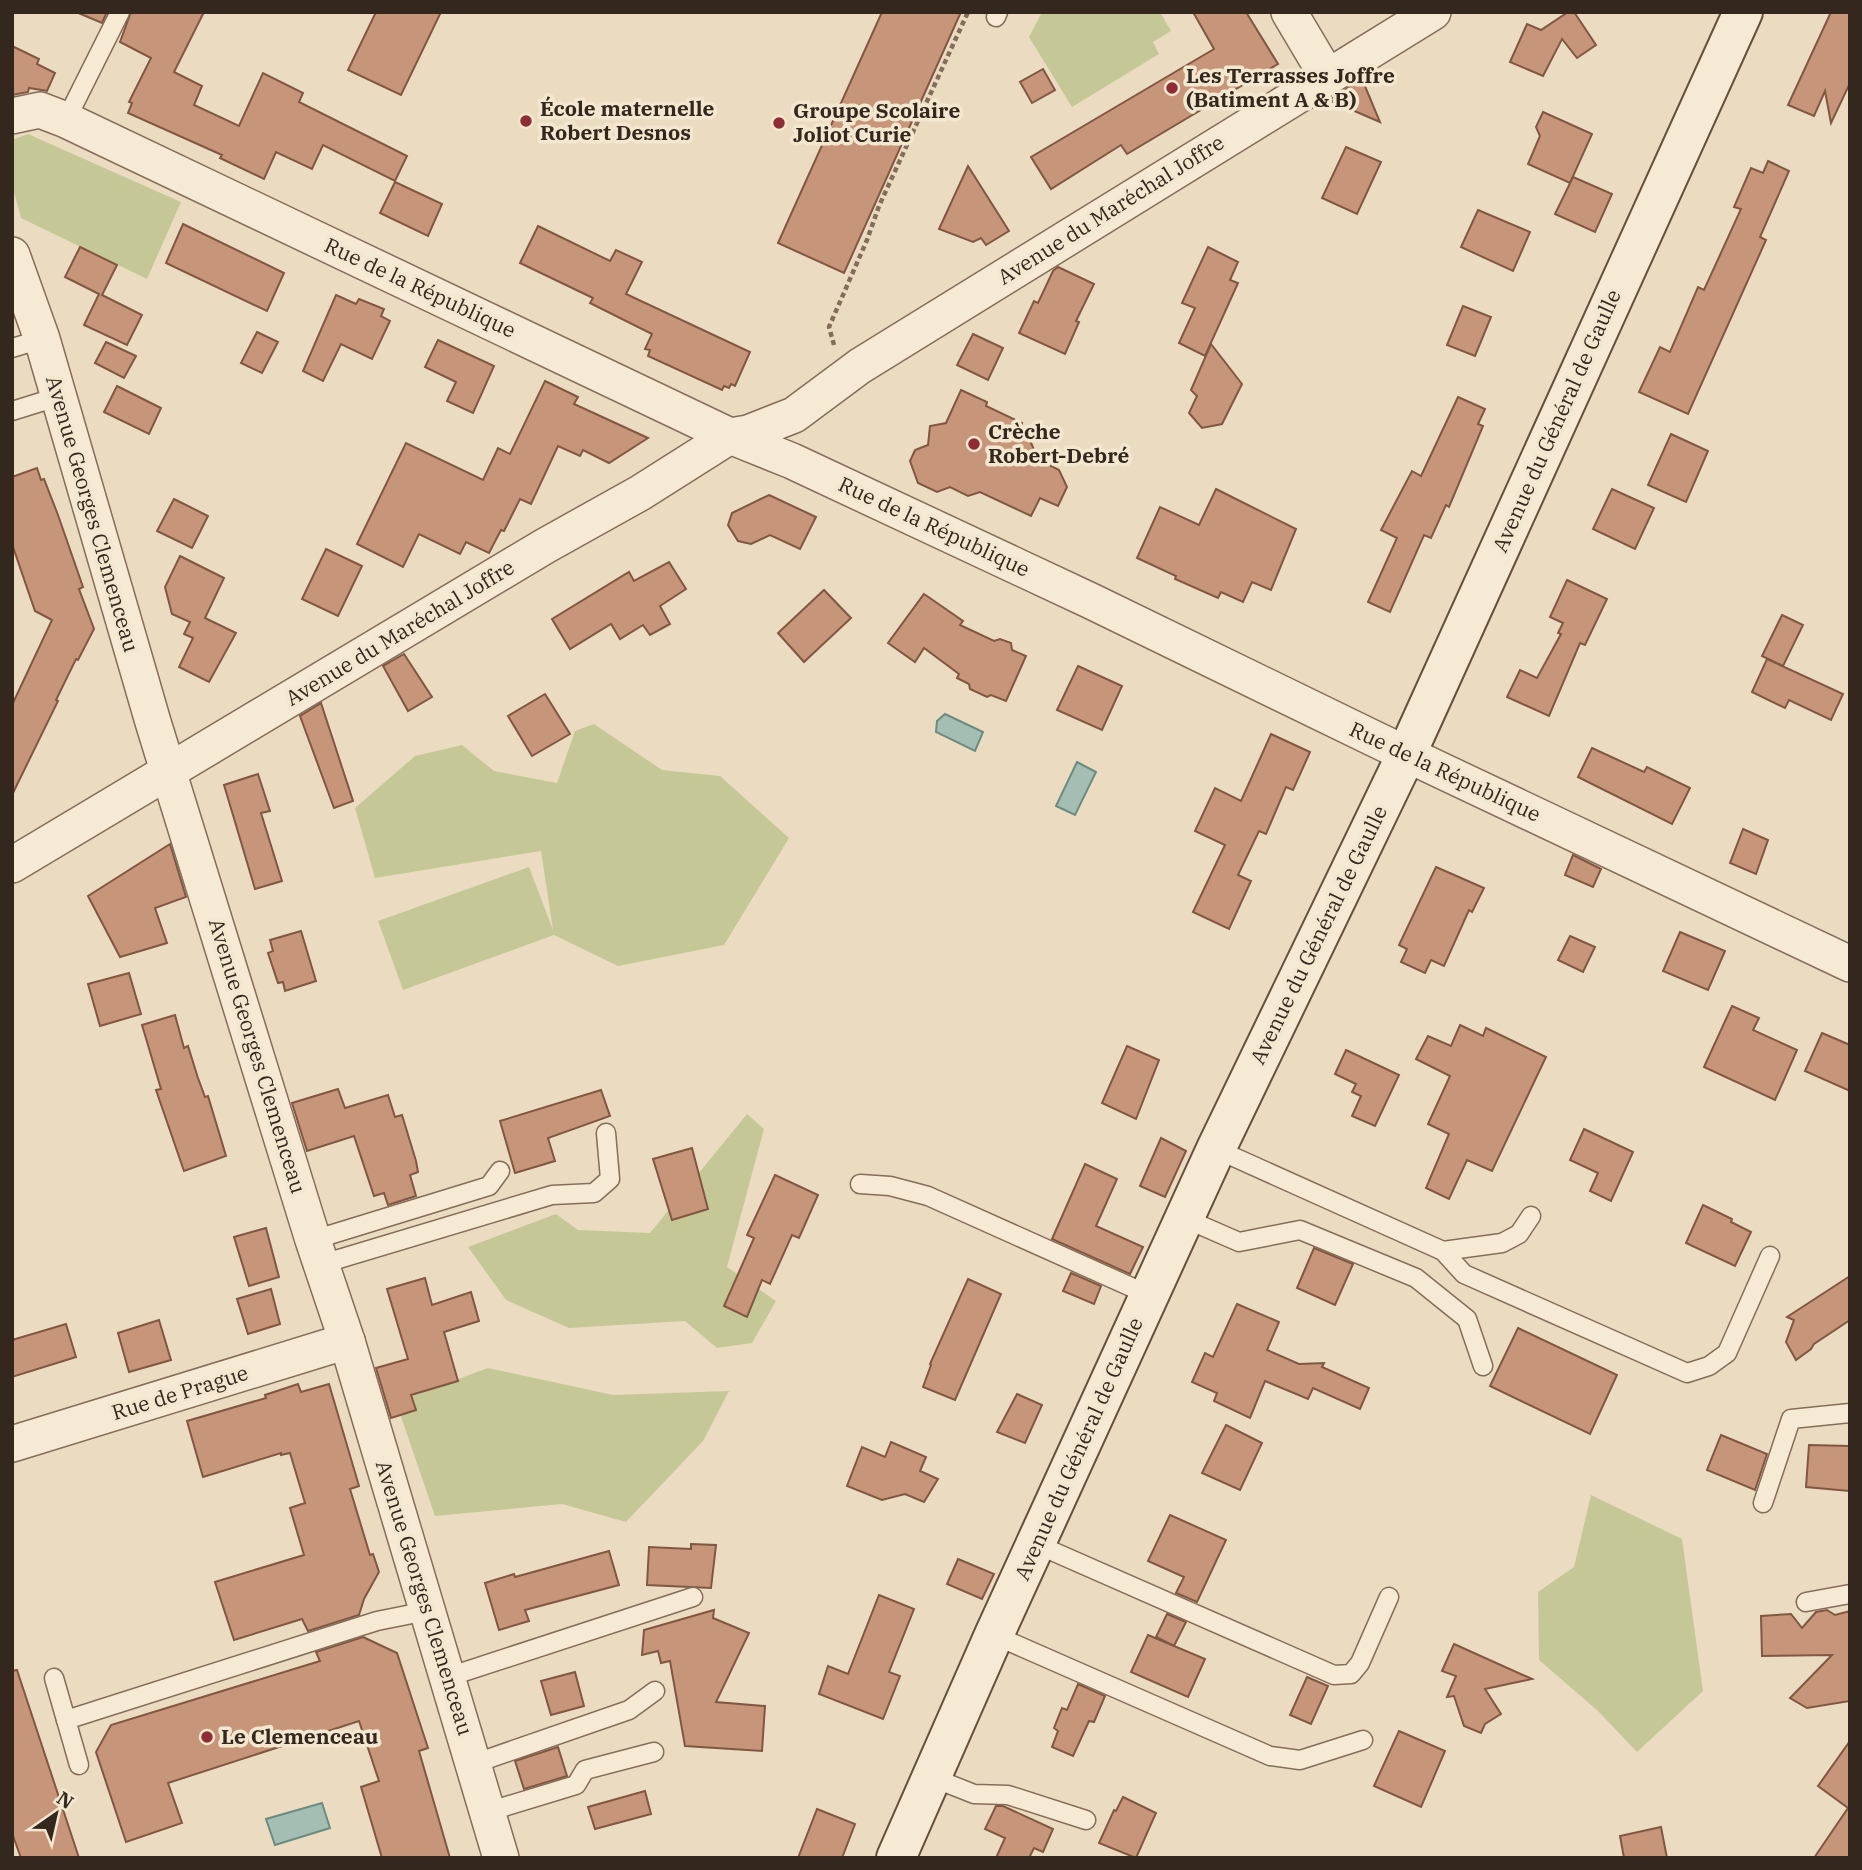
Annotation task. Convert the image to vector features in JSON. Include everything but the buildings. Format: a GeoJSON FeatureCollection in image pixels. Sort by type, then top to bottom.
{"type":"FeatureCollection","features":[{"type":"Feature","properties":{"kind":"street"},"geometry":{"type":"LineString","coordinates":[[1289,12],[1327,76]]}},
{"type":"Feature","properties":{"kind":"street","name":"Avenue du Maréchal Joffre"},"geometry":{"type":"LineString","coordinates":[[12,865],[545,545],[640,493],[730,436],[748,433],[794,415],[860,366],[1433,12]]}},
{"type":"Feature","properties":{"kind":"street","name":"Avenue du Général de Gaulle"},"geometry":{"type":"LineString","coordinates":[[896,1858],[994,1635],[1184,1218],[1407,753],[1743,12]]}},
{"type":"Feature","properties":{"kind":"street","name":"Rue de la République"},"geometry":{"type":"LineString","coordinates":[[12,116],[40,110],[66,120],[730,436],[805,467],[1091,601],[1850,964]]}},
{"type":"Feature","properties":{"kind":"street","name":"Avenue Georges Clemenceau"},"geometry":{"type":"LineString","coordinates":[[13,261],[27,343],[57,397],[153,722],[347,1341],[500,1858]]}},
{"type":"Feature","properties":{"kind":"street"},"geometry":{"type":"LineString","coordinates":[[794,415],[796,443],[805,467]]}},
{"type":"Feature","properties":{"kind":"street","name":"Rue de Prague"},"geometry":{"type":"LineString","coordinates":[[12,1444],[347,1341]]}},
{"type":"Feature","properties":{"kind":"lane"},"geometry":{"type":"LineString","coordinates":[[66,120],[120,12]]}},
{"type":"Feature","properties":{"kind":"lane"},"geometry":{"type":"LineString","coordinates":[[12,411],[57,397]]}},
{"type":"Feature","properties":{"kind":"lane"},"geometry":{"type":"LineString","coordinates":[[318,1252],[552,1195],[594,1193],[610,1180],[606,1133]]}},
{"type":"Feature","properties":{"kind":"lane"},"geometry":{"type":"LineString","coordinates":[[1216,1149],[1443,1251],[1464,1274],[1687,1373],[1709,1366],[1727,1353],[1770,1256]]}},
{"type":"Feature","properties":{"kind":"lane"},"geometry":{"type":"LineString","coordinates":[[318,1252],[489,1186],[500,1171]]}},
{"type":"Feature","properties":{"kind":"lane"},"geometry":{"type":"LineString","coordinates":[[860,1184],[890,1186],[928,1196],[1149,1295]]}},
{"type":"Feature","properties":{"kind":"lane"},"geometry":{"type":"LineString","coordinates":[[1443,1251],[1502,1243],[1518,1234],[1531,1216]]}},
{"type":"Feature","properties":{"kind":"lane"},"geometry":{"type":"LineString","coordinates":[[1184,1218],[1239,1242],[1300,1230],[1416,1278],[1467,1319],[1483,1366]]}},
{"type":"Feature","properties":{"kind":"lane"},"geometry":{"type":"LineString","coordinates":[[1763,1503],[1791,1419],[1850,1413]]}},
{"type":"Feature","properties":{"kind":"lane"},"geometry":{"type":"LineString","coordinates":[[1036,1544],[1334,1675],[1351,1674],[1360,1663],[1389,1597]]}},
{"type":"Feature","properties":{"kind":"lane"},"geometry":{"type":"LineString","coordinates":[[1806,1602],[1850,1594]]}},
{"type":"Feature","properties":{"kind":"lane"},"geometry":{"type":"LineString","coordinates":[[448,1677],[693,1597]]}},
{"type":"Feature","properties":{"kind":"lane"},"geometry":{"type":"LineString","coordinates":[[66,1720],[377,1621],[427,1611]]}},
{"type":"Feature","properties":{"kind":"lane"},"geometry":{"type":"LineString","coordinates":[[994,1635],[1270,1756],[1300,1760],[1363,1740]]}},
{"type":"Feature","properties":{"kind":"lane"},"geometry":{"type":"LineString","coordinates":[[54,1678],[79,1765]]}},
{"type":"Feature","properties":{"kind":"lane"},"geometry":{"type":"LineString","coordinates":[[473,1764],[629,1710],[655,1691]]}},
{"type":"Feature","properties":{"kind":"lane"},"geometry":{"type":"LineString","coordinates":[[487,1812],[576,1785],[585,1770],[654,1752]]}},
{"type":"Feature","properties":{"kind":"lane"},"geometry":{"type":"LineString","coordinates":[[931,1777],[974,1794],[1008,1795],[1086,1820]]}},
{"type":"Feature","properties":{"kind":"path"},"geometry":{"type":"LineString","coordinates":[[839,352],[831,342],[829,327],[879,206],[968,12]]}},
{"type":"Feature","properties":{"kind":"green space"},"geometry":{"type":"Polygon","coordinates":[[[1042,12],[1160,12],[1171,31],[1153,42],[1159,54],[1072,107],[1029,37],[1042,12]]]}},
{"type":"Feature","properties":{"kind":"green space"},"geometry":{"type":"Polygon","coordinates":[[[28,134],[181,202],[147,279],[21,218],[12,185],[12,140],[28,134]]]}},
{"type":"Feature","properties":{"kind":"green space"},"geometry":{"type":"Polygon","coordinates":[[[594,724],[662,770],[720,776],[789,838],[724,945],[618,966],[554,935],[403,990],[378,921],[529,867],[553,930],[541,851],[375,878],[355,808],[415,756],[462,745],[494,771],[557,783],[575,731],[594,724]]]}},
{"type":"Feature","properties":{"kind":"green space"},"geometry":{"type":"Polygon","coordinates":[[[747,1114],[764,1129],[727,1267],[776,1301],[752,1343],[717,1348],[685,1321],[569,1328],[506,1300],[468,1247],[556,1214],[578,1230],[650,1233],[747,1114]]]}},
{"type":"Feature","properties":{"kind":"green space"},"geometry":{"type":"Polygon","coordinates":[[[488,1368],[613,1395],[729,1391],[703,1441],[626,1522],[562,1504],[435,1516],[396,1402],[488,1368]]]}},
{"type":"Feature","properties":{"kind":"green space"},"geometry":{"type":"Polygon","coordinates":[[[1591,1495],[1682,1539],[1703,1691],[1637,1752],[1598,1711],[1539,1660],[1538,1592],[1574,1567],[1591,1495]]]}},
{"type":"Feature","properties":{"kind":"shaded area"},"geometry":{"type":"Polygon","coordinates":[[[945,714],[983,732],[975,751],[936,732],[937,721],[945,714]]]}},
{"type":"Feature","properties":{"kind":"shaded area"},"geometry":{"type":"Polygon","coordinates":[[[1077,762],[1096,772],[1075,815],[1056,806],[1077,762]]]}},
{"type":"Feature","properties":{"kind":"shaded area"},"geometry":{"type":"Polygon","coordinates":[[[322,1803],[330,1828],[275,1845],[266,1819],[322,1803]]]}},
{"type":"Feature","properties":{"kind":"place","name":"Les Terrasses Joffre (Batiment A & B)"},"geometry":{"type":"Point","coordinates":[1172,88]}},
{"type":"Feature","properties":{"kind":"place","name":"École maternelle Robert Desnos"},"geometry":{"type":"Point","coordinates":[526,121]}},
{"type":"Feature","properties":{"kind":"place","name":"Groupe Scolaire Joliot Curie"},"geometry":{"type":"Point","coordinates":[779,123]}},
{"type":"Feature","properties":{"kind":"place","name":"Crèche Robert-Debré"},"geometry":{"type":"Point","coordinates":[974,444]}},
{"type":"Feature","properties":{"kind":"place","name":"Le Clemenceau"},"geometry":{"type":"Point","coordinates":[207,1737]}}]}
